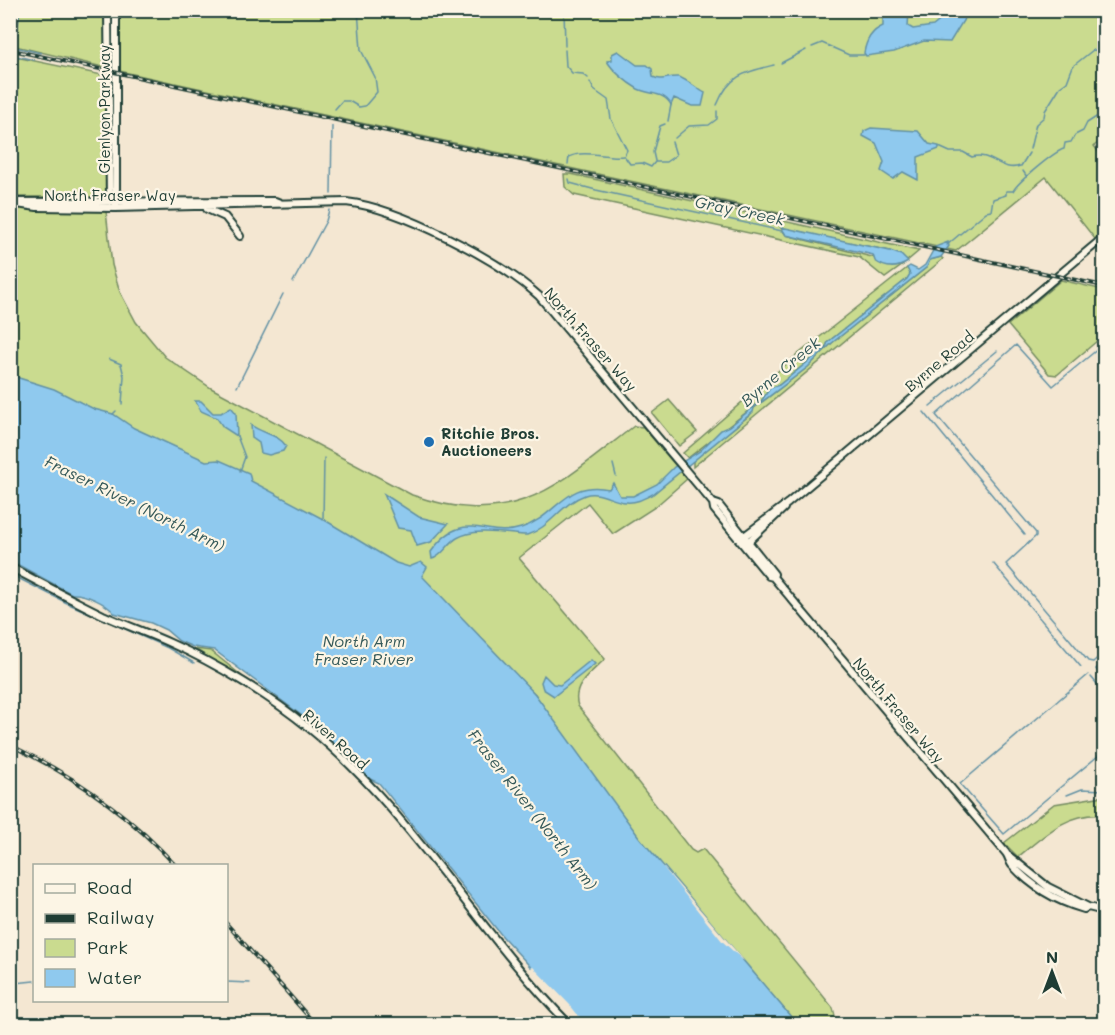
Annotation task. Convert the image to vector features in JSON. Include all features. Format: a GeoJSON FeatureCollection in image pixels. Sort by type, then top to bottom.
{"type":"FeatureCollection","features":[{"type":"Feature","properties":{"kind":"street","name":"Glenlyon Parkway"},"geometry":{"type":"LineString","coordinates":[[108,10],[113,204]]}},
{"type":"Feature","properties":{"kind":"street","name":"Glenlyon Parkway"},"geometry":{"type":"LineString","coordinates":[[113,204],[116,10]]}},
{"type":"Feature","properties":{"kind":"street","name":"North Fraser Way"},"geometry":{"type":"LineString","coordinates":[[113,204],[275,201],[280,203],[346,202],[378,207],[410,220],[514,276],[544,301],[713,503],[719,505],[744,540],[774,574],[773,578],[1009,856],[1048,887],[1088,907],[1104,911]]}},
{"type":"Feature","properties":{"kind":"street","name":"North Fraser Way"},"geometry":{"type":"LineString","coordinates":[[10,202],[201,207],[276,206],[280,203]]}},
{"type":"Feature","properties":{"kind":"street"},"geometry":{"type":"LineString","coordinates":[[201,207],[225,217],[240,236]]}},
{"type":"Feature","properties":{"kind":"street","name":"Byrne Road"},"geometry":{"type":"LineString","coordinates":[[744,540],[1104,237]]}},
{"type":"Feature","properties":{"kind":"street","name":"River Road"},"geometry":{"type":"LineString","coordinates":[[10,567],[102,614],[186,651],[263,695],[309,728],[363,779],[406,826],[520,972],[569,1024]]}},
{"type":"Feature","properties":{"kind":"green space"},"geometry":{"type":"Polygon","coordinates":[[[10,11],[107,11],[107,68],[11,45],[10,11]]]}},
{"type":"Feature","properties":{"kind":"green space"},"geometry":{"type":"Polygon","coordinates":[[[118,11],[1104,11],[1104,139],[1094,146],[1104,159],[1104,231],[1095,239],[1046,177],[956,251],[119,71],[118,11]]]}},
{"type":"Feature","properties":{"kind":"green space"},"geometry":{"type":"Polygon","coordinates":[[[11,56],[107,76],[107,192],[105,197],[11,197],[11,56]]]}},
{"type":"Feature","properties":{"kind":"green space"},"geometry":{"type":"Polygon","coordinates":[[[564,174],[919,251],[907,261],[890,251],[781,228],[786,235],[903,265],[885,278],[859,257],[574,195],[565,187],[564,174]]]}},
{"type":"Feature","properties":{"kind":"green space"},"geometry":{"type":"Polygon","coordinates":[[[11,207],[106,211],[112,265],[120,292],[136,322],[165,357],[211,388],[412,495],[448,505],[479,508],[507,505],[533,496],[558,483],[634,426],[643,427],[687,479],[655,507],[613,534],[588,503],[519,558],[605,659],[580,686],[577,692],[578,706],[691,850],[696,853],[703,849],[833,1008],[837,1024],[797,1024],[605,801],[535,694],[411,577],[237,478],[10,379],[11,207]]]}},
{"type":"Feature","properties":{"kind":"green space"},"geometry":{"type":"Polygon","coordinates":[[[941,257],[943,259],[693,467],[693,460],[750,415],[754,408],[808,367],[832,343],[927,267],[929,260],[941,257]]]}},
{"type":"Feature","properties":{"kind":"green space"},"geometry":{"type":"Polygon","coordinates":[[[907,268],[911,274],[907,279],[828,342],[826,347],[779,385],[770,388],[762,400],[688,458],[683,453],[792,359],[907,268]]]}},
{"type":"Feature","properties":{"kind":"green space"},"geometry":{"type":"Polygon","coordinates":[[[1061,280],[1104,290],[1104,335],[1057,375],[1049,374],[1008,325],[1061,280]]]}},
{"type":"Feature","properties":{"kind":"green space"},"geometry":{"type":"Polygon","coordinates":[[[669,400],[697,432],[679,446],[652,413],[669,400]]]}},
{"type":"Feature","properties":{"kind":"green space"},"geometry":{"type":"Polygon","coordinates":[[[195,649],[211,651],[242,676],[221,666],[195,649]]]}},
{"type":"Feature","properties":{"kind":"green space"},"geometry":{"type":"Polygon","coordinates":[[[1104,796],[1104,815],[1079,817],[1068,821],[1047,833],[1018,857],[1004,843],[1054,804],[1104,796]]]}},
{"type":"Feature","properties":{"kind":"water"},"geometry":{"type":"Polygon","coordinates":[[[883,11],[909,11],[908,26],[913,29],[933,26],[952,11],[976,11],[964,19],[950,42],[924,41],[894,52],[866,56],[864,53],[868,40],[875,30],[883,26],[883,11]]]}},
{"type":"Feature","properties":{"kind":"water"},"geometry":{"type":"Polygon","coordinates":[[[618,51],[637,65],[647,65],[652,69],[653,77],[660,79],[678,77],[705,93],[702,106],[692,106],[674,98],[671,105],[661,96],[633,86],[624,80],[607,61],[612,60],[612,54],[618,51]]]}},
{"type":"Feature","properties":{"kind":"water"},"geometry":{"type":"Polygon","coordinates":[[[871,128],[918,131],[929,144],[939,146],[939,149],[918,157],[918,180],[903,172],[893,179],[881,171],[884,162],[876,143],[863,136],[864,131],[871,128]]]}},
{"type":"Feature","properties":{"kind":"water"},"geometry":{"type":"Polygon","coordinates":[[[781,227],[890,251],[901,255],[908,262],[896,267],[887,267],[875,261],[873,255],[786,235],[781,227]]]}},
{"type":"Feature","properties":{"kind":"water"},"geometry":{"type":"Polygon","coordinates":[[[948,242],[949,246],[941,257],[930,260],[927,267],[832,343],[808,367],[754,408],[753,412],[653,494],[630,502],[596,494],[585,495],[569,504],[535,532],[527,535],[491,532],[464,535],[454,540],[439,556],[432,559],[431,552],[443,538],[464,527],[508,531],[533,523],[571,494],[582,489],[594,487],[609,489],[613,483],[620,496],[633,496],[657,484],[674,467],[700,451],[721,430],[730,426],[762,400],[770,388],[779,385],[826,347],[828,342],[907,279],[910,274],[907,268],[910,266],[918,270],[925,265],[935,247],[948,242]]]}},
{"type":"Feature","properties":{"kind":"water","name":"North Arm Fraser River"},"geometry":{"type":"Polygon","coordinates":[[[10,370],[19,378],[54,389],[94,409],[113,414],[134,428],[206,461],[219,460],[249,473],[251,481],[323,519],[396,563],[409,567],[421,562],[427,567],[422,576],[535,694],[639,837],[797,1024],[583,1024],[503,937],[379,783],[370,779],[317,727],[214,650],[193,647],[151,623],[114,613],[100,602],[72,594],[11,561],[10,370]]]}},
{"type":"Feature","properties":{"kind":"water"},"geometry":{"type":"Polygon","coordinates":[[[195,401],[201,401],[213,413],[221,413],[231,407],[236,413],[237,436],[223,427],[217,418],[201,411],[195,401]]]}},
{"type":"Feature","properties":{"kind":"water"},"geometry":{"type":"Polygon","coordinates":[[[251,425],[283,442],[286,446],[283,451],[269,455],[261,453],[259,443],[252,438],[251,425]]]}},
{"type":"Feature","properties":{"kind":"water"},"geometry":{"type":"Polygon","coordinates":[[[384,494],[419,517],[448,524],[431,542],[417,546],[411,530],[398,528],[384,494]]]}},
{"type":"Feature","properties":{"kind":"water"},"geometry":{"type":"Polygon","coordinates":[[[591,660],[595,664],[554,696],[543,689],[541,682],[544,675],[553,684],[560,685],[591,660]]]}},
{"type":"Feature","properties":{"kind":"pier"},"geometry":{"type":"Polygon","coordinates":[[[659,862],[742,958],[744,961],[722,941],[659,862]]]}},
{"type":"Feature","properties":{"kind":"pier"},"geometry":{"type":"Polygon","coordinates":[[[533,967],[585,1024],[581,1024],[543,984],[530,968],[533,967]]]}},
{"type":"Feature","properties":{"kind":"waterway"},"geometry":{"type":"LineString","coordinates":[[15,48],[20,10]]}},
{"type":"Feature","properties":{"kind":"waterway"},"geometry":{"type":"LineString","coordinates":[[335,109],[342,101],[349,101],[359,107],[365,106],[377,92],[375,77],[361,50],[358,10]]}},
{"type":"Feature","properties":{"kind":"waterway","name":"Gray Creek"},"geometry":{"type":"LineString","coordinates":[[564,10],[565,46]]}},
{"type":"Feature","properties":{"kind":"waterway"},"geometry":{"type":"LineString","coordinates":[[812,47],[822,43],[849,55],[864,55]]}},
{"type":"Feature","properties":{"kind":"waterway"},"geometry":{"type":"LineString","coordinates":[[10,46],[41,53]]}},
{"type":"Feature","properties":{"kind":"waterway","name":"Gray Creek"},"geometry":{"type":"LineString","coordinates":[[565,50],[566,66],[572,73],[583,74],[588,78]]}},
{"type":"Feature","properties":{"kind":"waterway"},"geometry":{"type":"LineString","coordinates":[[781,63],[806,50]]}},
{"type":"Feature","properties":{"kind":"waterway"},"geometry":{"type":"LineString","coordinates":[[1030,149],[1036,124],[1044,117],[1045,111],[1060,87],[1067,82],[1073,66],[1093,50],[1104,51]]}},
{"type":"Feature","properties":{"kind":"waterway"},"geometry":{"type":"LineString","coordinates":[[12,192],[12,55],[34,60]]}},
{"type":"Feature","properties":{"kind":"waterway"},"geometry":{"type":"LineString","coordinates":[[717,105],[727,87],[739,76],[774,65]]}},
{"type":"Feature","properties":{"kind":"waterway","name":"Gray Creek"},"geometry":{"type":"LineString","coordinates":[[590,82],[594,90],[608,100],[611,119],[627,150],[624,156]]}},
{"type":"Feature","properties":{"kind":"waterway"},"geometry":{"type":"LineString","coordinates":[[668,121],[671,105]]}},
{"type":"Feature","properties":{"kind":"waterway"},"geometry":{"type":"LineString","coordinates":[[675,138],[689,126],[709,125],[717,119],[717,111]]}},
{"type":"Feature","properties":{"kind":"waterway","name":"Byrne Creek"},"geometry":{"type":"LineString","coordinates":[[947,245],[986,212],[991,211],[993,199],[1006,195],[1006,191],[1013,191],[1037,167],[1064,149],[1065,143],[1071,142],[1075,135],[1083,131],[1087,123],[1104,112]]}},
{"type":"Feature","properties":{"kind":"waterway"},"geometry":{"type":"LineString","coordinates":[[655,161],[653,152],[660,126],[665,124]]}},
{"type":"Feature","properties":{"kind":"waterway"},"geometry":{"type":"LineString","coordinates":[[331,194],[332,126]]}},
{"type":"Feature","properties":{"kind":"waterway"},"geometry":{"type":"LineString","coordinates":[[625,157],[630,164],[642,163],[651,167],[655,162],[666,162],[676,155],[672,142]]}},
{"type":"Feature","properties":{"kind":"waterway"},"geometry":{"type":"LineString","coordinates":[[939,147],[950,152],[963,152],[972,157],[985,157],[1007,167],[1020,166]]}},
{"type":"Feature","properties":{"kind":"waterway"},"geometry":{"type":"LineString","coordinates":[[1021,166],[1029,153]]}},
{"type":"Feature","properties":{"kind":"waterway","name":"Gray Creek"},"geometry":{"type":"LineString","coordinates":[[568,164],[569,157],[575,155],[623,156]]}},
{"type":"Feature","properties":{"kind":"waterway","name":"Byrne Creek"},"geometry":{"type":"LineString","coordinates":[[1023,171],[1027,177]]}},
{"type":"Feature","properties":{"kind":"waterway","name":"Gray Creek"},"geometry":{"type":"LineString","coordinates":[[569,179],[570,183],[596,190],[782,231]]}},
{"type":"Feature","properties":{"kind":"waterway"},"geometry":{"type":"LineString","coordinates":[[293,282],[326,221],[329,210]]}},
{"type":"Feature","properties":{"kind":"waterway"},"geometry":{"type":"LineString","coordinates":[[10,337],[13,212]]}},
{"type":"Feature","properties":{"kind":"waterway"},"geometry":{"type":"LineString","coordinates":[[237,387],[283,294]]}},
{"type":"Feature","properties":{"kind":"waterway"},"geometry":{"type":"LineString","coordinates":[[1104,344],[1053,386],[1016,345],[936,415],[1036,533],[1036,536],[1006,564],[1088,661],[1093,662],[1104,652]]}},
{"type":"Feature","properties":{"kind":"waterway"},"geometry":{"type":"LineString","coordinates":[[10,350],[11,358]]}},
{"type":"Feature","properties":{"kind":"waterway"},"geometry":{"type":"LineString","coordinates":[[930,406],[997,351]]}},
{"type":"Feature","properties":{"kind":"waterway"},"geometry":{"type":"LineString","coordinates":[[109,359],[121,364],[124,376],[122,404]]}},
{"type":"Feature","properties":{"kind":"waterway"},"geometry":{"type":"LineString","coordinates":[[113,414],[116,411]]}},
{"type":"Feature","properties":{"kind":"waterway"},"geometry":{"type":"LineString","coordinates":[[924,412],[1025,535]]}},
{"type":"Feature","properties":{"kind":"waterway"},"geometry":{"type":"LineString","coordinates":[[237,436],[245,457],[240,471]]}},
{"type":"Feature","properties":{"kind":"waterway"},"geometry":{"type":"LineString","coordinates":[[323,520],[324,458]]}},
{"type":"Feature","properties":{"kind":"waterway"},"geometry":{"type":"LineString","coordinates":[[613,464],[616,476]]}},
{"type":"Feature","properties":{"kind":"waterway"},"geometry":{"type":"LineString","coordinates":[[993,563],[1081,667]]}},
{"type":"Feature","properties":{"kind":"waterway"},"geometry":{"type":"LineString","coordinates":[[10,574],[69,604],[168,648],[194,663]]}},
{"type":"Feature","properties":{"kind":"waterway"},"geometry":{"type":"LineString","coordinates":[[1104,661],[1096,669],[1104,681]]}},
{"type":"Feature","properties":{"kind":"waterway"},"geometry":{"type":"LineString","coordinates":[[1088,675],[960,784],[1004,834],[1104,751]]}},
{"type":"Feature","properties":{"kind":"waterway"},"geometry":{"type":"LineString","coordinates":[[1091,677],[1104,692]]}},
{"type":"Feature","properties":{"kind":"waterway"},"geometry":{"type":"LineString","coordinates":[[1067,795],[1082,789],[1104,790]]}},
{"type":"Feature","properties":{"kind":"waterway"},"geometry":{"type":"LineString","coordinates":[[15,1024],[15,983],[33,981]]}},
{"type":"Feature","properties":{"kind":"waterway"},"geometry":{"type":"LineString","coordinates":[[228,982],[250,983]]}},
{"type":"Feature","properties":{"kind":"railway"},"geometry":{"type":"LineString","coordinates":[[12,50],[1104,286]]}},
{"type":"Feature","properties":{"kind":"railway"},"geometry":{"type":"LineString","coordinates":[[10,745],[56,769],[99,797],[139,829],[174,864]]}},
{"type":"Feature","properties":{"kind":"railway"},"geometry":{"type":"LineString","coordinates":[[228,925],[315,1024]]}},
{"type":"Feature","properties":{"kind":"place","name":"Ritchie Bros. Auctioneers"},"geometry":{"type":"Point","coordinates":[429,442]}},
{"type":"Feature","properties":{"kind":"water label","name":"Fraser River (North Arm)"},"geometry":{"type":"Point","coordinates":[135,503]}},
{"type":"Feature","properties":{"kind":"water label","name":"Fraser River (North Arm)"},"geometry":{"type":"Point","coordinates":[533,809]}}]}
